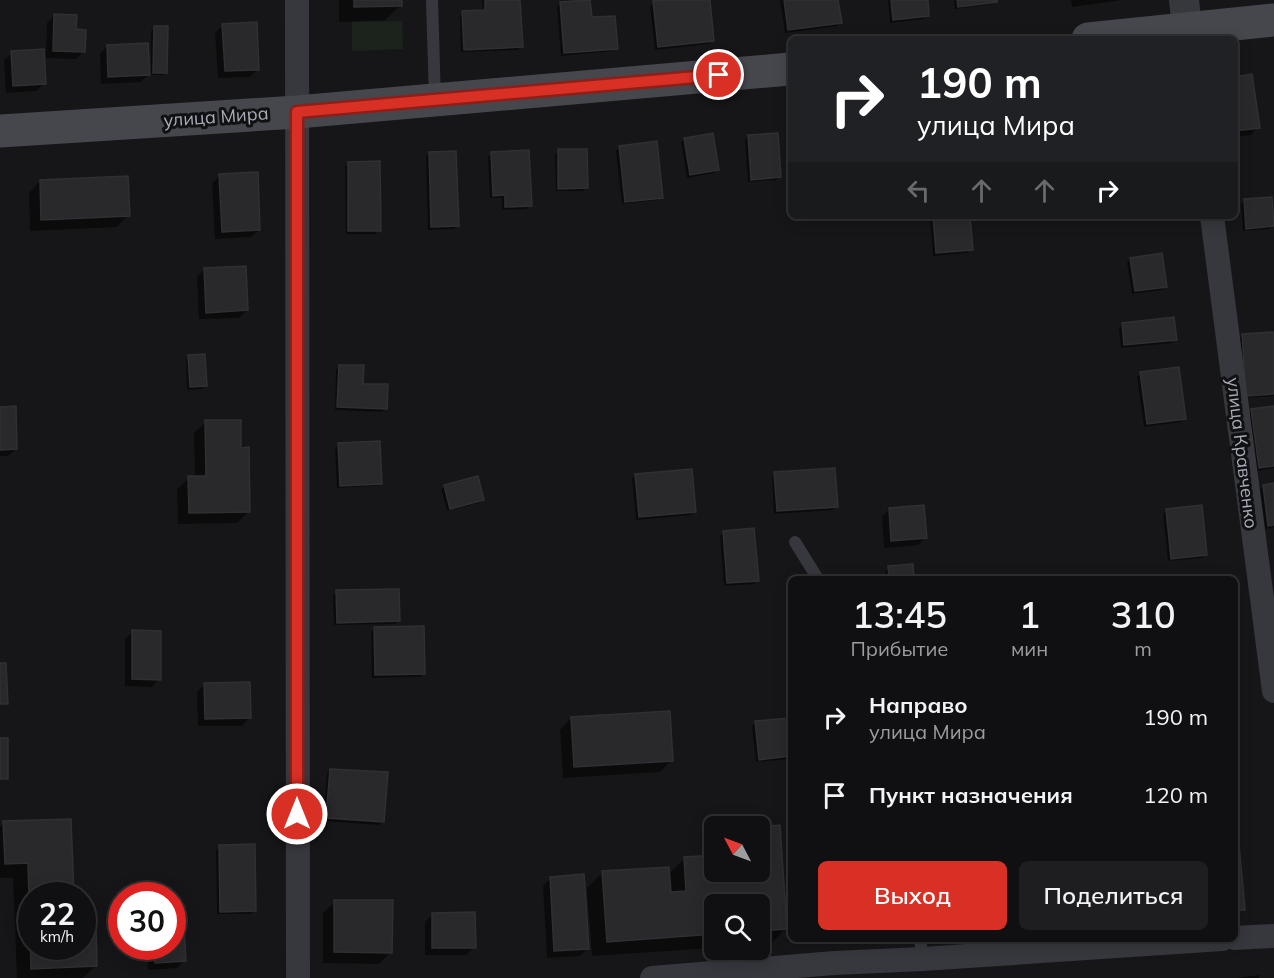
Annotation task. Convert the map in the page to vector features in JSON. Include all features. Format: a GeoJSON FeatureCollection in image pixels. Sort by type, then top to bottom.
{"type":"FeatureCollection","features":[{"type":"Feature","properties":{"kind":"main road"},"geometry":{"type":"LineString","coordinates":[[1105,36],[1187,22],[1274,20]]}},
{"type":"Feature","properties":{"kind":"main road","name":"улица Мира"},"geometry":{"type":"LineString","coordinates":[[0,132],[297,112],[788,69]]}},
{"type":"Feature","properties":{"kind":"street"},"geometry":{"type":"LineString","coordinates":[[297,0],[298,978]]}},
{"type":"Feature","properties":{"kind":"street","name":"улица Кравченко"},"geometry":{"type":"LineString","coordinates":[[1212,219],[1265,560],[1274,691]]}},
{"type":"Feature","properties":{"kind":"street"},"geometry":{"type":"LineString","coordinates":[[1238,938],[1274,936]]}},
{"type":"Feature","properties":{"kind":"street"},"geometry":{"type":"LineString","coordinates":[[652,978],[834,971],[922,949],[1132,942]]}},
{"type":"Feature","properties":{"kind":"lane"},"geometry":{"type":"LineString","coordinates":[[432,0],[435,100]]}},
{"type":"Feature","properties":{"kind":"lane"},"geometry":{"type":"LineString","coordinates":[[795,542],[816,576]]}},
{"type":"Feature","properties":{"kind":"shaded area"},"geometry":{"type":"Polygon","coordinates":[[[402,21],[403,49],[352,51],[352,22],[402,21]]]}},
{"type":"Feature","properties":{"kind":"building"},"geometry":{"type":"Polygon","coordinates":[[[354,0],[402,0],[402,6],[354,7],[354,0]]]}},
{"type":"Feature","properties":{"kind":"building"},"geometry":{"type":"Polygon","coordinates":[[[485,0],[520,0],[523,47],[464,50],[462,11],[485,10],[485,0]]]}},
{"type":"Feature","properties":{"kind":"building"},"geometry":{"type":"Polygon","coordinates":[[[590,0],[592,17],[615,16],[618,49],[564,53],[560,2],[590,0]]]}},
{"type":"Feature","properties":{"kind":"building"},"geometry":{"type":"Polygon","coordinates":[[[710,0],[714,41],[658,47],[653,1],[710,0]]]}},
{"type":"Feature","properties":{"kind":"building"},"geometry":{"type":"Polygon","coordinates":[[[784,0],[838,0],[842,23],[788,30],[784,0]]]}},
{"type":"Feature","properties":{"kind":"building"},"geometry":{"type":"Polygon","coordinates":[[[891,0],[928,0],[929,16],[893,20],[891,0]]]}},
{"type":"Feature","properties":{"kind":"building"},"geometry":{"type":"Polygon","coordinates":[[[957,0],[997,0],[997,2],[958,7],[957,0]]]}},
{"type":"Feature","properties":{"kind":"building"},"geometry":{"type":"Polygon","coordinates":[[[54,14],[77,15],[76,29],[86,30],[85,52],[53,51],[54,14]]]}},
{"type":"Feature","properties":{"kind":"building"},"geometry":{"type":"Polygon","coordinates":[[[257,22],[259,70],[225,71],[222,24],[257,22]]]}},
{"type":"Feature","properties":{"kind":"building"},"geometry":{"type":"Polygon","coordinates":[[[154,26],[168,26],[167,73],[153,73],[154,26]]]}},
{"type":"Feature","properties":{"kind":"building"},"geometry":{"type":"Polygon","coordinates":[[[148,43],[150,75],[108,77],[107,45],[148,43]]]}},
{"type":"Feature","properties":{"kind":"building"},"geometry":{"type":"Polygon","coordinates":[[[44,49],[46,84],[13,86],[11,51],[44,49]]]}},
{"type":"Feature","properties":{"kind":"building"},"geometry":{"type":"Polygon","coordinates":[[[1252,74],[1260,128],[1238,131],[1238,76],[1252,74]]]}},
{"type":"Feature","properties":{"kind":"building"},"geometry":{"type":"Polygon","coordinates":[[[713,133],[719,170],[690,175],[684,138],[713,133]]]}},
{"type":"Feature","properties":{"kind":"building"},"geometry":{"type":"Polygon","coordinates":[[[778,133],[781,177],[751,180],[748,135],[778,133]]]}},
{"type":"Feature","properties":{"kind":"building"},"geometry":{"type":"Polygon","coordinates":[[[657,141],[663,198],[625,202],[619,146],[657,141]]]}},
{"type":"Feature","properties":{"kind":"building"},"geometry":{"type":"Polygon","coordinates":[[[558,149],[587,149],[588,188],[558,189],[558,149]]]}},
{"type":"Feature","properties":{"kind":"building"},"geometry":{"type":"Polygon","coordinates":[[[529,150],[532,206],[505,207],[505,195],[493,196],[491,152],[529,150]]]}},
{"type":"Feature","properties":{"kind":"building"},"geometry":{"type":"Polygon","coordinates":[[[456,151],[459,226],[431,227],[429,152],[456,151]]]}},
{"type":"Feature","properties":{"kind":"building"},"geometry":{"type":"Polygon","coordinates":[[[380,161],[381,231],[348,231],[348,162],[380,161]]]}},
{"type":"Feature","properties":{"kind":"building"},"geometry":{"type":"Polygon","coordinates":[[[258,172],[260,230],[222,232],[219,174],[258,172]]]}},
{"type":"Feature","properties":{"kind":"building"},"geometry":{"type":"Polygon","coordinates":[[[128,176],[130,216],[41,220],[40,180],[128,176]]]}},
{"type":"Feature","properties":{"kind":"building"},"geometry":{"type":"Polygon","coordinates":[[[1272,197],[1274,226],[1246,229],[1244,199],[1272,197]]]}},
{"type":"Feature","properties":{"kind":"building"},"geometry":{"type":"Polygon","coordinates":[[[933,219],[970,219],[973,250],[936,253],[933,219]]]}},
{"type":"Feature","properties":{"kind":"building"},"geometry":{"type":"Polygon","coordinates":[[[1162,253],[1167,287],[1135,291],[1130,258],[1162,253]]]}},
{"type":"Feature","properties":{"kind":"building"},"geometry":{"type":"Polygon","coordinates":[[[246,266],[248,310],[206,313],[204,268],[246,266]]]}},
{"type":"Feature","properties":{"kind":"building"},"geometry":{"type":"Polygon","coordinates":[[[1174,317],[1177,340],[1124,345],[1122,323],[1174,317]]]}},
{"type":"Feature","properties":{"kind":"building"},"geometry":{"type":"Polygon","coordinates":[[[1274,332],[1274,394],[1246,396],[1242,334],[1274,332]]]}},
{"type":"Feature","properties":{"kind":"building"},"geometry":{"type":"Polygon","coordinates":[[[205,354],[207,386],[190,387],[188,355],[205,354]]]}},
{"type":"Feature","properties":{"kind":"building"},"geometry":{"type":"Polygon","coordinates":[[[339,365],[364,365],[363,384],[388,384],[387,409],[337,407],[339,365]]]}},
{"type":"Feature","properties":{"kind":"building"},"geometry":{"type":"Polygon","coordinates":[[[1179,367],[1186,419],[1147,424],[1140,372],[1179,367]]]}},
{"type":"Feature","properties":{"kind":"building"},"geometry":{"type":"Polygon","coordinates":[[[16,406],[17,449],[0,450],[0,407],[16,406]]]}},
{"type":"Feature","properties":{"kind":"building"},"geometry":{"type":"Polygon","coordinates":[[[1274,406],[1274,466],[1259,468],[1251,409],[1274,406]]]}},
{"type":"Feature","properties":{"kind":"building"},"geometry":{"type":"Polygon","coordinates":[[[205,420],[241,420],[241,448],[249,447],[250,512],[189,513],[188,476],[206,476],[205,420]]]}},
{"type":"Feature","properties":{"kind":"building"},"geometry":{"type":"Polygon","coordinates":[[[380,441],[382,484],[340,486],[338,443],[380,441]]]}},
{"type":"Feature","properties":{"kind":"building"},"geometry":{"type":"Polygon","coordinates":[[[835,468],[838,507],[777,511],[774,472],[835,468]]]}},
{"type":"Feature","properties":{"kind":"building"},"geometry":{"type":"Polygon","coordinates":[[[692,469],[696,512],[639,517],[635,474],[692,469]]]}},
{"type":"Feature","properties":{"kind":"building"},"geometry":{"type":"Polygon","coordinates":[[[478,476],[484,500],[450,509],[444,485],[478,476]]]}},
{"type":"Feature","properties":{"kind":"building"},"geometry":{"type":"Polygon","coordinates":[[[1274,483],[1274,525],[1268,526],[1263,485],[1274,483]]]}},
{"type":"Feature","properties":{"kind":"building"},"geometry":{"type":"Polygon","coordinates":[[[924,505],[927,538],[891,541],[889,508],[924,505]]]}},
{"type":"Feature","properties":{"kind":"building"},"geometry":{"type":"Polygon","coordinates":[[[1202,505],[1207,555],[1171,559],[1166,509],[1202,505]]]}},
{"type":"Feature","properties":{"kind":"building"},"geometry":{"type":"Polygon","coordinates":[[[754,528],[759,581],[727,583],[723,531],[754,528]]]}},
{"type":"Feature","properties":{"kind":"building"},"geometry":{"type":"Polygon","coordinates":[[[913,564],[914,576],[889,576],[888,566],[913,564]]]}},
{"type":"Feature","properties":{"kind":"building"},"geometry":{"type":"Polygon","coordinates":[[[399,589],[400,621],[337,623],[336,590],[399,589]]]}},
{"type":"Feature","properties":{"kind":"building"},"geometry":{"type":"Polygon","coordinates":[[[424,626],[425,674],[375,675],[374,627],[424,626]]]}},
{"type":"Feature","properties":{"kind":"building"},"geometry":{"type":"Polygon","coordinates":[[[132,630],[161,631],[161,680],[132,679],[132,630]]]}},
{"type":"Feature","properties":{"kind":"building"},"geometry":{"type":"Polygon","coordinates":[[[0,663],[6,663],[8,704],[0,704],[0,663]]]}},
{"type":"Feature","properties":{"kind":"building"},"geometry":{"type":"Polygon","coordinates":[[[250,682],[251,718],[205,719],[204,683],[250,682]]]}},
{"type":"Feature","properties":{"kind":"building"},"geometry":{"type":"Polygon","coordinates":[[[670,711],[673,761],[574,767],[571,717],[670,711]]]}},
{"type":"Feature","properties":{"kind":"building"},"geometry":{"type":"Polygon","coordinates":[[[788,718],[788,756],[759,760],[755,721],[788,718]]]}},
{"type":"Feature","properties":{"kind":"building"},"geometry":{"type":"Polygon","coordinates":[[[0,738],[8,738],[8,779],[0,779],[0,738]]]}},
{"type":"Feature","properties":{"kind":"building"},"geometry":{"type":"Polygon","coordinates":[[[330,769],[388,772],[384,822],[326,818],[330,769]]]}},
{"type":"Feature","properties":{"kind":"building"},"geometry":{"type":"Polygon","coordinates":[[[71,819],[73,882],[29,882],[28,863],[5,864],[3,821],[71,819]]]}},
{"type":"Feature","properties":{"kind":"building"},"geometry":{"type":"Polygon","coordinates":[[[780,825],[787,929],[770,930],[770,894],[704,894],[704,935],[607,942],[602,871],[669,867],[671,892],[686,891],[684,857],[704,856],[704,882],[770,882],[770,826],[780,825]]]}},
{"type":"Feature","properties":{"kind":"building"},"geometry":{"type":"Polygon","coordinates":[[[1238,833],[1245,910],[1238,911],[1238,833]]]}},
{"type":"Feature","properties":{"kind":"building"},"geometry":{"type":"Polygon","coordinates":[[[255,844],[256,911],[220,912],[219,845],[255,844]]]}},
{"type":"Feature","properties":{"kind":"building"},"geometry":{"type":"Polygon","coordinates":[[[584,874],[589,949],[554,951],[550,877],[584,874]]]}},
{"type":"Feature","properties":{"kind":"building"},"geometry":{"type":"Polygon","coordinates":[[[334,900],[393,900],[392,953],[334,952],[334,900]]]}},
{"type":"Feature","properties":{"kind":"building"},"geometry":{"type":"Polygon","coordinates":[[[475,912],[476,948],[432,948],[432,913],[475,912]]]}},
{"type":"Feature","properties":{"kind":"building"},"geometry":{"type":"Polygon","coordinates":[[[96,924],[97,966],[31,969],[31,960],[96,960],[96,924]]]}},
{"type":"Feature","properties":{"kind":"building"},"geometry":{"type":"Polygon","coordinates":[[[155,960],[186,960],[186,961],[155,963],[155,960]]]}},
{"type":"Feature","properties":{"kind":"route"},"geometry":{"type":"LineString","coordinates":[[297,814],[297,112],[719,75]]}}]}
